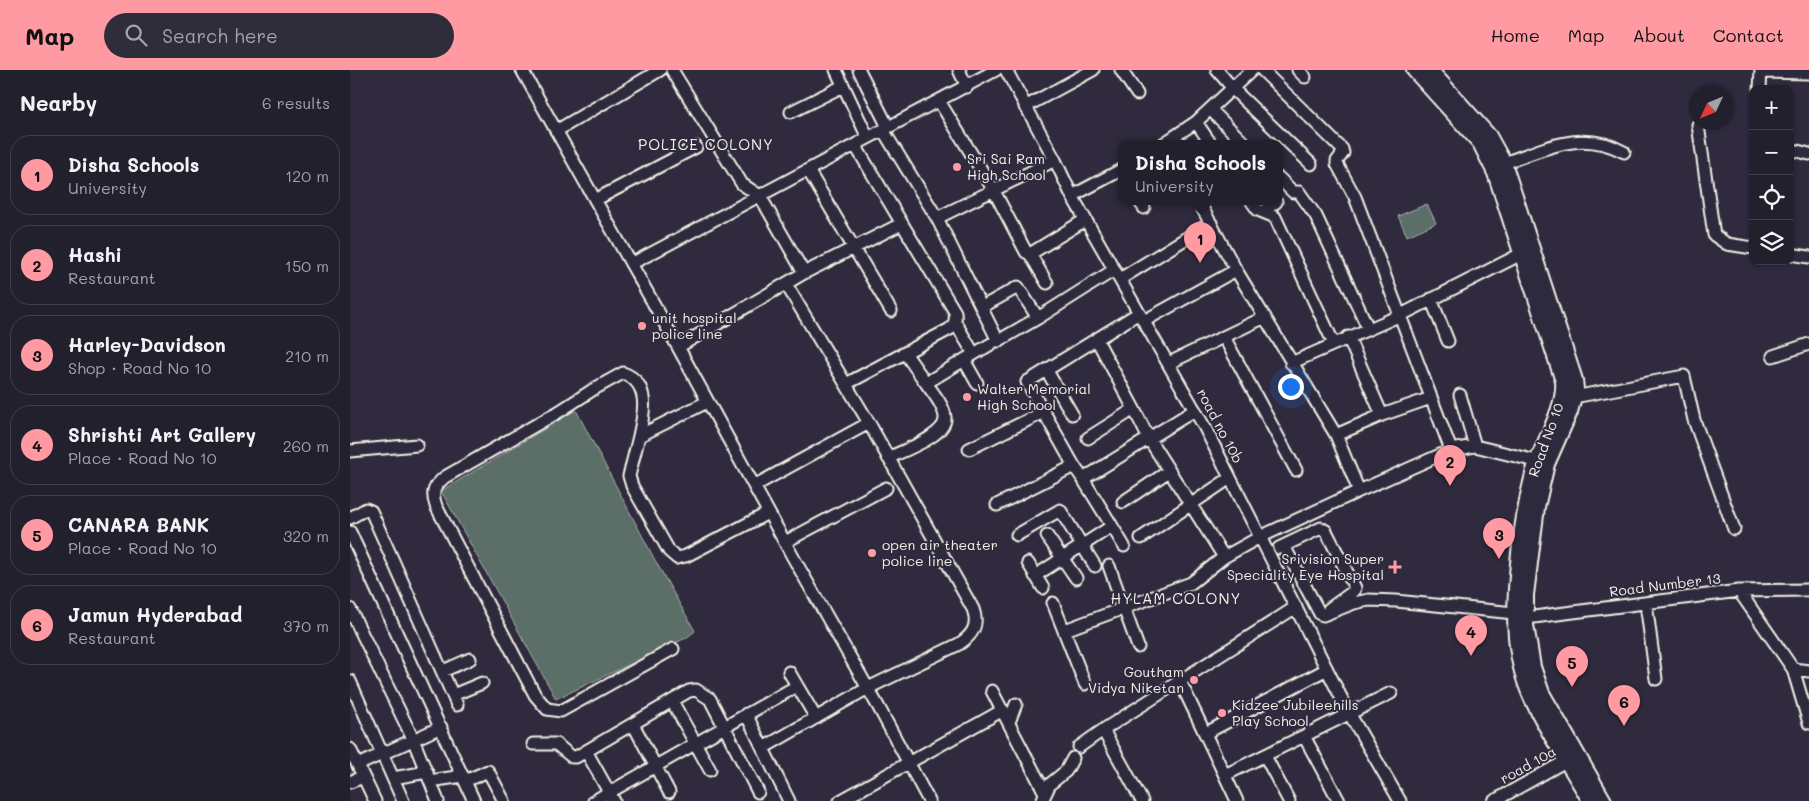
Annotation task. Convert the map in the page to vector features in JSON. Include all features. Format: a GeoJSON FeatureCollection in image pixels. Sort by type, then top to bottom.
{"type":"FeatureCollection","features":[{"type":"Feature","properties":{"kind":"main road","name":"Road No 10"},"geometry":{"type":"LineString","coordinates":[[1414,70],[1485,150],[1528,251],[1572,367],[1575,380],[1574,397],[1570,412],[1547,464],[1536,507],[1526,595],[1520,616]]}},
{"type":"Feature","properties":{"kind":"main road","name":"Road No 10"},"geometry":{"type":"LineString","coordinates":[[1430,70],[1489,136],[1504,163],[1560,370],[1564,389],[1559,408],[1536,461],[1525,505],[1515,594],[1533,667],[1542,694],[1572,757],[1590,801]]}},
{"type":"Feature","properties":{"kind":"main road","name":"Road No 10"},"geometry":{"type":"LineString","coordinates":[[1572,757],[1604,801]]}},
{"type":"Feature","properties":{"kind":"street"},"geometry":{"type":"LineString","coordinates":[[522,70],[868,688],[929,801]]}},
{"type":"Feature","properties":{"kind":"street"},"geometry":{"type":"LineString","coordinates":[[556,130],[660,70]]}},
{"type":"Feature","properties":{"kind":"street"},"geometry":{"type":"LineString","coordinates":[[672,70],[742,184],[760,196],[804,273]]}},
{"type":"Feature","properties":{"kind":"street"},"geometry":{"type":"LineString","coordinates":[[836,70],[868,138]]}},
{"type":"Feature","properties":{"kind":"street"},"geometry":{"type":"LineString","coordinates":[[960,70],[967,87]]}},
{"type":"Feature","properties":{"kind":"street"},"geometry":{"type":"LineString","coordinates":[[631,264],[996,70]]}},
{"type":"Feature","properties":{"kind":"street","name":"road no 10b"},"geometry":{"type":"LineString","coordinates":[[1006,70],[1085,220],[1195,410],[1349,712],[1400,801]]}},
{"type":"Feature","properties":{"kind":"street"},"geometry":{"type":"LineString","coordinates":[[1025,107],[1092,70]]}},
{"type":"Feature","properties":{"kind":"street"},"geometry":{"type":"LineString","coordinates":[[1121,70],[1137,94]]}},
{"type":"Feature","properties":{"kind":"street"},"geometry":{"type":"LineString","coordinates":[[1217,70],[1311,164]]}},
{"type":"Feature","properties":{"kind":"street"},"geometry":{"type":"LineString","coordinates":[[1171,140],[1210,110],[1252,70]]}},
{"type":"Feature","properties":{"kind":"street"},"geometry":{"type":"LineString","coordinates":[[1262,70],[1342,150],[1343,153],[1337,164],[1355,197],[1451,450]]}},
{"type":"Feature","properties":{"kind":"street"},"geometry":{"type":"LineString","coordinates":[[861,71],[885,129],[936,218],[998,341],[1211,222]]}},
{"type":"Feature","properties":{"kind":"street"},"geometry":{"type":"LineString","coordinates":[[1760,85],[1761,71],[1809,73]]}},
{"type":"Feature","properties":{"kind":"street"},"geometry":{"type":"LineString","coordinates":[[791,112],[843,86]]}},
{"type":"Feature","properties":{"kind":"street"},"geometry":{"type":"LineString","coordinates":[[938,101],[993,189],[1026,252],[1030,254],[1047,283]]}},
{"type":"Feature","properties":{"kind":"street"},"geometry":{"type":"LineString","coordinates":[[1210,110],[1241,140]]}},
{"type":"Feature","properties":{"kind":"street"},"geometry":{"type":"LineString","coordinates":[[1196,122],[1208,140]]}},
{"type":"Feature","properties":{"kind":"street"},"geometry":{"type":"LineString","coordinates":[[1699,130],[1714,236],[1727,244],[1749,247]]}},
{"type":"Feature","properties":{"kind":"street"},"geometry":{"type":"LineString","coordinates":[[1504,163],[1576,140],[1601,142],[1612,145],[1624,152]]}},
{"type":"Feature","properties":{"kind":"street"},"geometry":{"type":"LineString","coordinates":[[855,146],[955,312],[955,322],[977,383]]}},
{"type":"Feature","properties":{"kind":"street"},"geometry":{"type":"LineString","coordinates":[[595,200],[696,147]]}},
{"type":"Feature","properties":{"kind":"street"},"geometry":{"type":"LineString","coordinates":[[1794,150],[1809,154]]}},
{"type":"Feature","properties":{"kind":"street"},"geometry":{"type":"LineString","coordinates":[[936,218],[1055,160]]}},
{"type":"Feature","properties":{"kind":"street"},"geometry":{"type":"LineString","coordinates":[[808,170],[891,311]]}},
{"type":"Feature","properties":{"kind":"street"},"geometry":{"type":"LineString","coordinates":[[1072,196],[1118,172]]}},
{"type":"Feature","properties":{"kind":"street"},"geometry":{"type":"LineString","coordinates":[[1283,182],[1291,190],[1301,194],[1316,216],[1368,328]]}},
{"type":"Feature","properties":{"kind":"street"},"geometry":{"type":"LineString","coordinates":[[1283,196],[1291,190]]}},
{"type":"Feature","properties":{"kind":"street"},"geometry":{"type":"LineString","coordinates":[[1201,205],[1236,270],[1336,435],[1359,491]]}},
{"type":"Feature","properties":{"kind":"street"},"geometry":{"type":"LineString","coordinates":[[1254,205],[1258,210],[1271,214],[1277,221],[1334,344]]}},
{"type":"Feature","properties":{"kind":"street"},"geometry":{"type":"LineString","coordinates":[[1263,212],[1272,205]]}},
{"type":"Feature","properties":{"kind":"street"},"geometry":{"type":"LineString","coordinates":[[1030,254],[1085,220]]}},
{"type":"Feature","properties":{"kind":"street"},"geometry":{"type":"LineString","coordinates":[[678,347],[804,273],[901,224]]}},
{"type":"Feature","properties":{"kind":"street"},"geometry":{"type":"LineString","coordinates":[[1291,363],[1401,315],[1528,251]]}},
{"type":"Feature","properties":{"kind":"street"},"geometry":{"type":"LineString","coordinates":[[1794,255],[1809,257]]}},
{"type":"Feature","properties":{"kind":"street"},"geometry":{"type":"LineString","coordinates":[[1124,546],[1084,479],[1074,466],[1027,382],[1097,340],[1236,270]]}},
{"type":"Feature","properties":{"kind":"street"},"geometry":{"type":"LineString","coordinates":[[763,748],[868,688],[959,644],[968,638],[975,628],[976,618],[973,609],[869,424],[786,284]]}},
{"type":"Feature","properties":{"kind":"street"},"geometry":{"type":"LineString","coordinates":[[982,307],[1018,287],[1038,318]]}},
{"type":"Feature","properties":{"kind":"street"},"geometry":{"type":"LineString","coordinates":[[1431,299],[1448,341]]}},
{"type":"Feature","properties":{"kind":"street"},"geometry":{"type":"LineString","coordinates":[[1169,363],[1265,318]]}},
{"type":"Feature","properties":{"kind":"street"},"geometry":{"type":"LineString","coordinates":[[846,384],[950,329],[955,322]]}},
{"type":"Feature","properties":{"kind":"street"},"geometry":{"type":"LineString","coordinates":[[1224,337],[1296,470]]}},
{"type":"Feature","properties":{"kind":"street"},"geometry":{"type":"LineString","coordinates":[[1348,337],[1382,414]]}},
{"type":"Feature","properties":{"kind":"street"},"geometry":{"type":"LineString","coordinates":[[1097,340],[1149,439],[1224,557]]}},
{"type":"Feature","properties":{"kind":"street"},"geometry":{"type":"LineString","coordinates":[[926,383],[990,344]]}},
{"type":"Feature","properties":{"kind":"street"},"geometry":{"type":"LineString","coordinates":[[1773,356],[1809,344]]}},
{"type":"Feature","properties":{"kind":"street"},"geometry":{"type":"LineString","coordinates":[[888,458],[932,436],[943,426],[945,416],[926,383],[905,353]]}},
{"type":"Feature","properties":{"kind":"street"},"geometry":{"type":"LineString","coordinates":[[1047,371],[1072,414]]}},
{"type":"Feature","properties":{"kind":"street"},"geometry":{"type":"LineString","coordinates":[[673,649],[560,711],[553,711],[547,708],[535,695],[436,506],[433,496],[434,488],[445,476],[623,373],[632,377],[635,381],[643,398],[645,410],[629,476],[630,481],[669,551],[677,558],[686,556],[768,512]]}},
{"type":"Feature","properties":{"kind":"street"},"geometry":{"type":"LineString","coordinates":[[1574,397],[1684,376],[1694,420],[1734,529]]}},
{"type":"Feature","properties":{"kind":"street"},"geometry":{"type":"LineString","coordinates":[[1460,395],[1475,446]]}},
{"type":"Feature","properties":{"kind":"street"},"geometry":{"type":"LineString","coordinates":[[1336,435],[1382,414],[1432,398]]}},
{"type":"Feature","properties":{"kind":"street"},"geometry":{"type":"LineString","coordinates":[[639,436],[707,402]]}},
{"type":"Feature","properties":{"kind":"street"},"geometry":{"type":"LineString","coordinates":[[1088,438],[1134,409]]}},
{"type":"Feature","properties":{"kind":"street"},"geometry":{"type":"LineString","coordinates":[[1084,479],[1195,410]]}},
{"type":"Feature","properties":{"kind":"street"},"geometry":{"type":"LineString","coordinates":[[969,449],[1044,412]]}},
{"type":"Feature","properties":{"kind":"street"},"geometry":{"type":"LineString","coordinates":[[754,486],[869,424]]}},
{"type":"Feature","properties":{"kind":"street"},"geometry":{"type":"LineString","coordinates":[[350,451],[417,445]]}},
{"type":"Feature","properties":{"kind":"street"},"geometry":{"type":"LineString","coordinates":[[1065,630],[1190,583],[1224,557],[1260,537],[1451,450],[1475,446],[1536,461]]}},
{"type":"Feature","properties":{"kind":"street"},"geometry":{"type":"LineString","coordinates":[[997,505],[1074,466]]}},
{"type":"Feature","properties":{"kind":"street"},"geometry":{"type":"LineString","coordinates":[[1123,502],[1169,471]]}},
{"type":"Feature","properties":{"kind":"street"},"geometry":{"type":"LineString","coordinates":[[1141,538],[1230,478]]}},
{"type":"Feature","properties":{"kind":"street"},"geometry":{"type":"LineString","coordinates":[[785,542],[886,488]]}},
{"type":"Feature","properties":{"kind":"street"},"geometry":{"type":"LineString","coordinates":[[350,518],[366,509],[371,511],[455,700],[482,683]]}},
{"type":"Feature","properties":{"kind":"street"},"geometry":{"type":"LineString","coordinates":[[1017,534],[1060,510],[1094,566]]}},
{"type":"Feature","properties":{"kind":"street"},"geometry":{"type":"LineString","coordinates":[[1035,576],[1112,526]]}},
{"type":"Feature","properties":{"kind":"street"},"geometry":{"type":"LineString","coordinates":[[1268,553],[1321,528],[1326,531],[1355,588],[1354,591],[1331,606],[1326,615],[1320,614],[1284,546]]}},
{"type":"Feature","properties":{"kind":"street"},"geometry":{"type":"LineString","coordinates":[[350,532],[354,548],[474,801]]}},
{"type":"Feature","properties":{"kind":"street"},"geometry":{"type":"LineString","coordinates":[[1047,536],[1076,578]]}},
{"type":"Feature","properties":{"kind":"street"},"geometry":{"type":"LineString","coordinates":[[1028,563],[1043,588]]}},
{"type":"Feature","properties":{"kind":"street"},"geometry":{"type":"LineString","coordinates":[[1109,566],[1138,647]]}},
{"type":"Feature","properties":{"kind":"street"},"geometry":{"type":"LineString","coordinates":[[1739,590],[1793,669],[1809,723]]}},
{"type":"Feature","properties":{"kind":"street","name":"Road Number 13"},"geometry":{"type":"LineString","coordinates":[[1326,615],[1354,603],[1369,600],[1396,601],[1520,616],[1646,603],[1739,590],[1809,590]]}},
{"type":"Feature","properties":{"kind":"street"},"geometry":{"type":"LineString","coordinates":[[1053,603],[1085,684]]}},
{"type":"Feature","properties":{"kind":"street"},"geometry":{"type":"LineString","coordinates":[[1646,603],[1656,679]]}},
{"type":"Feature","properties":{"kind":"street"},"geometry":{"type":"LineString","coordinates":[[1079,747],[1296,608]]}},
{"type":"Feature","properties":{"kind":"street"},"geometry":{"type":"LineString","coordinates":[[350,609],[413,739],[438,801]]}},
{"type":"Feature","properties":{"kind":"street"},"geometry":{"type":"LineString","coordinates":[[443,671],[470,659]]}},
{"type":"Feature","properties":{"kind":"street"},"geometry":{"type":"LineString","coordinates":[[1206,733],[1327,669]]}},
{"type":"Feature","properties":{"kind":"street"},"geometry":{"type":"LineString","coordinates":[[1793,669],[1809,672]]}},
{"type":"Feature","properties":{"kind":"street"},"geometry":{"type":"LineString","coordinates":[[789,672],[816,718]]}},
{"type":"Feature","properties":{"kind":"street"},"geometry":{"type":"LineString","coordinates":[[350,681],[403,801]]}},
{"type":"Feature","properties":{"kind":"street"},"geometry":{"type":"LineString","coordinates":[[1180,681],[1237,801]]}},
{"type":"Feature","properties":{"kind":"street"},"geometry":{"type":"LineString","coordinates":[[594,801],[612,797],[655,766],[797,686]]}},
{"type":"Feature","properties":{"kind":"street"},"geometry":{"type":"LineString","coordinates":[[533,744],[556,744],[572,757],[576,757],[692,690],[700,691],[710,699],[758,792]]}},
{"type":"Feature","properties":{"kind":"street"},"geometry":{"type":"LineString","coordinates":[[992,691],[1009,722],[1044,797]]}},
{"type":"Feature","properties":{"kind":"street"},"geometry":{"type":"LineString","coordinates":[[1225,775],[1349,712],[1391,693]]}},
{"type":"Feature","properties":{"kind":"street"},"geometry":{"type":"LineString","coordinates":[[672,701],[710,770]]}},
{"type":"Feature","properties":{"kind":"street"},"geometry":{"type":"LineString","coordinates":[[1009,722],[1016,704]]}},
{"type":"Feature","properties":{"kind":"street"},"geometry":{"type":"LineString","coordinates":[[840,801],[1003,710]]}},
{"type":"Feature","properties":{"kind":"street"},"geometry":{"type":"LineString","coordinates":[[746,714],[789,801]]}},
{"type":"Feature","properties":{"kind":"street"},"geometry":{"type":"LineString","coordinates":[[633,724],[669,792]]}},
{"type":"Feature","properties":{"kind":"street"},"geometry":{"type":"LineString","coordinates":[[358,765],[440,727]]}},
{"type":"Feature","properties":{"kind":"street"},"geometry":{"type":"LineString","coordinates":[[1103,730],[1142,801]]}},
{"type":"Feature","properties":{"kind":"street"},"geometry":{"type":"LineString","coordinates":[[1304,736],[1338,801]]}},
{"type":"Feature","properties":{"kind":"street"},"geometry":{"type":"LineString","coordinates":[[350,749],[375,801]]}},
{"type":"Feature","properties":{"kind":"street"},"geometry":{"type":"LineString","coordinates":[[586,751],[612,797]]}},
{"type":"Feature","properties":{"kind":"street"},"geometry":{"type":"LineString","coordinates":[[1265,756],[1289,801]]}},
{"type":"Feature","properties":{"kind":"street","name":"road 10a"},"geometry":{"type":"LineString","coordinates":[[1494,801],[1572,757]]}},
{"type":"Feature","properties":{"kind":"street"},"geometry":{"type":"LineString","coordinates":[[1044,797],[1050,784],[1066,771],[1073,758]]}},
{"type":"Feature","properties":{"kind":"street"},"geometry":{"type":"LineString","coordinates":[[393,778],[464,779],[488,771],[504,801]]}},
{"type":"Feature","properties":{"kind":"street"},"geometry":{"type":"LineString","coordinates":[[350,782],[364,777]]}},
{"type":"Feature","properties":{"kind":"green space"},"geometry":{"type":"Polygon","coordinates":[[[1427,204],[1436,223],[1407,236],[1398,216],[1427,204]]]}},
{"type":"Feature","properties":{"kind":"green space"},"geometry":{"type":"Polygon","coordinates":[[[576,410],[656,562],[695,631],[686,638],[556,699],[441,491],[576,410]]]}},
{"type":"Feature","properties":{"kind":"place","name":"Sri Sai Ram High School"},"geometry":{"type":"Point","coordinates":[957,167]}},
{"type":"Feature","properties":{"kind":"place","name":"Disha Schools"},"geometry":{"type":"Point","coordinates":[1200,263]}},
{"type":"Feature","properties":{"kind":"place","name":"unit hospital police line"},"geometry":{"type":"Point","coordinates":[642,326]}},
{"type":"Feature","properties":{"kind":"place","name":"Walter Memorial High School"},"geometry":{"type":"Point","coordinates":[967,397]}},
{"type":"Feature","properties":{"kind":"place","name":"Hashi"},"geometry":{"type":"Point","coordinates":[1450,486]}},
{"type":"Feature","properties":{"kind":"place","name":"open air theater police line"},"geometry":{"type":"Point","coordinates":[872,553]}},
{"type":"Feature","properties":{"kind":"place","name":"Harley-Davidson"},"geometry":{"type":"Point","coordinates":[1499,559]}},
{"type":"Feature","properties":{"kind":"place","name":"Srivision Super Speciality Eye Hospital"},"geometry":{"type":"Point","coordinates":[1395,567]}},
{"type":"Feature","properties":{"kind":"place","name":"Shrishti Art Gallery"},"geometry":{"type":"Point","coordinates":[1471,656]}},
{"type":"Feature","properties":{"kind":"place","name":"Goutham Vidya Niketan"},"geometry":{"type":"Point","coordinates":[1194,680]}},
{"type":"Feature","properties":{"kind":"place","name":"CANARA BANK"},"geometry":{"type":"Point","coordinates":[1572,687]}},
{"type":"Feature","properties":{"kind":"place","name":"Kidzee Jubileehills Play School"},"geometry":{"type":"Point","coordinates":[1222,713]}},
{"type":"Feature","properties":{"kind":"place","name":"Jamun Hyderabad"},"geometry":{"type":"Point","coordinates":[1624,726]}},
{"type":"Feature","properties":{"kind":"district","name":"POLICE COLONY"},"geometry":{"type":"Point","coordinates":[706,145]}},
{"type":"Feature","properties":{"kind":"district","name":"HYLAM COLONY"},"geometry":{"type":"Point","coordinates":[1176,599]}}]}
